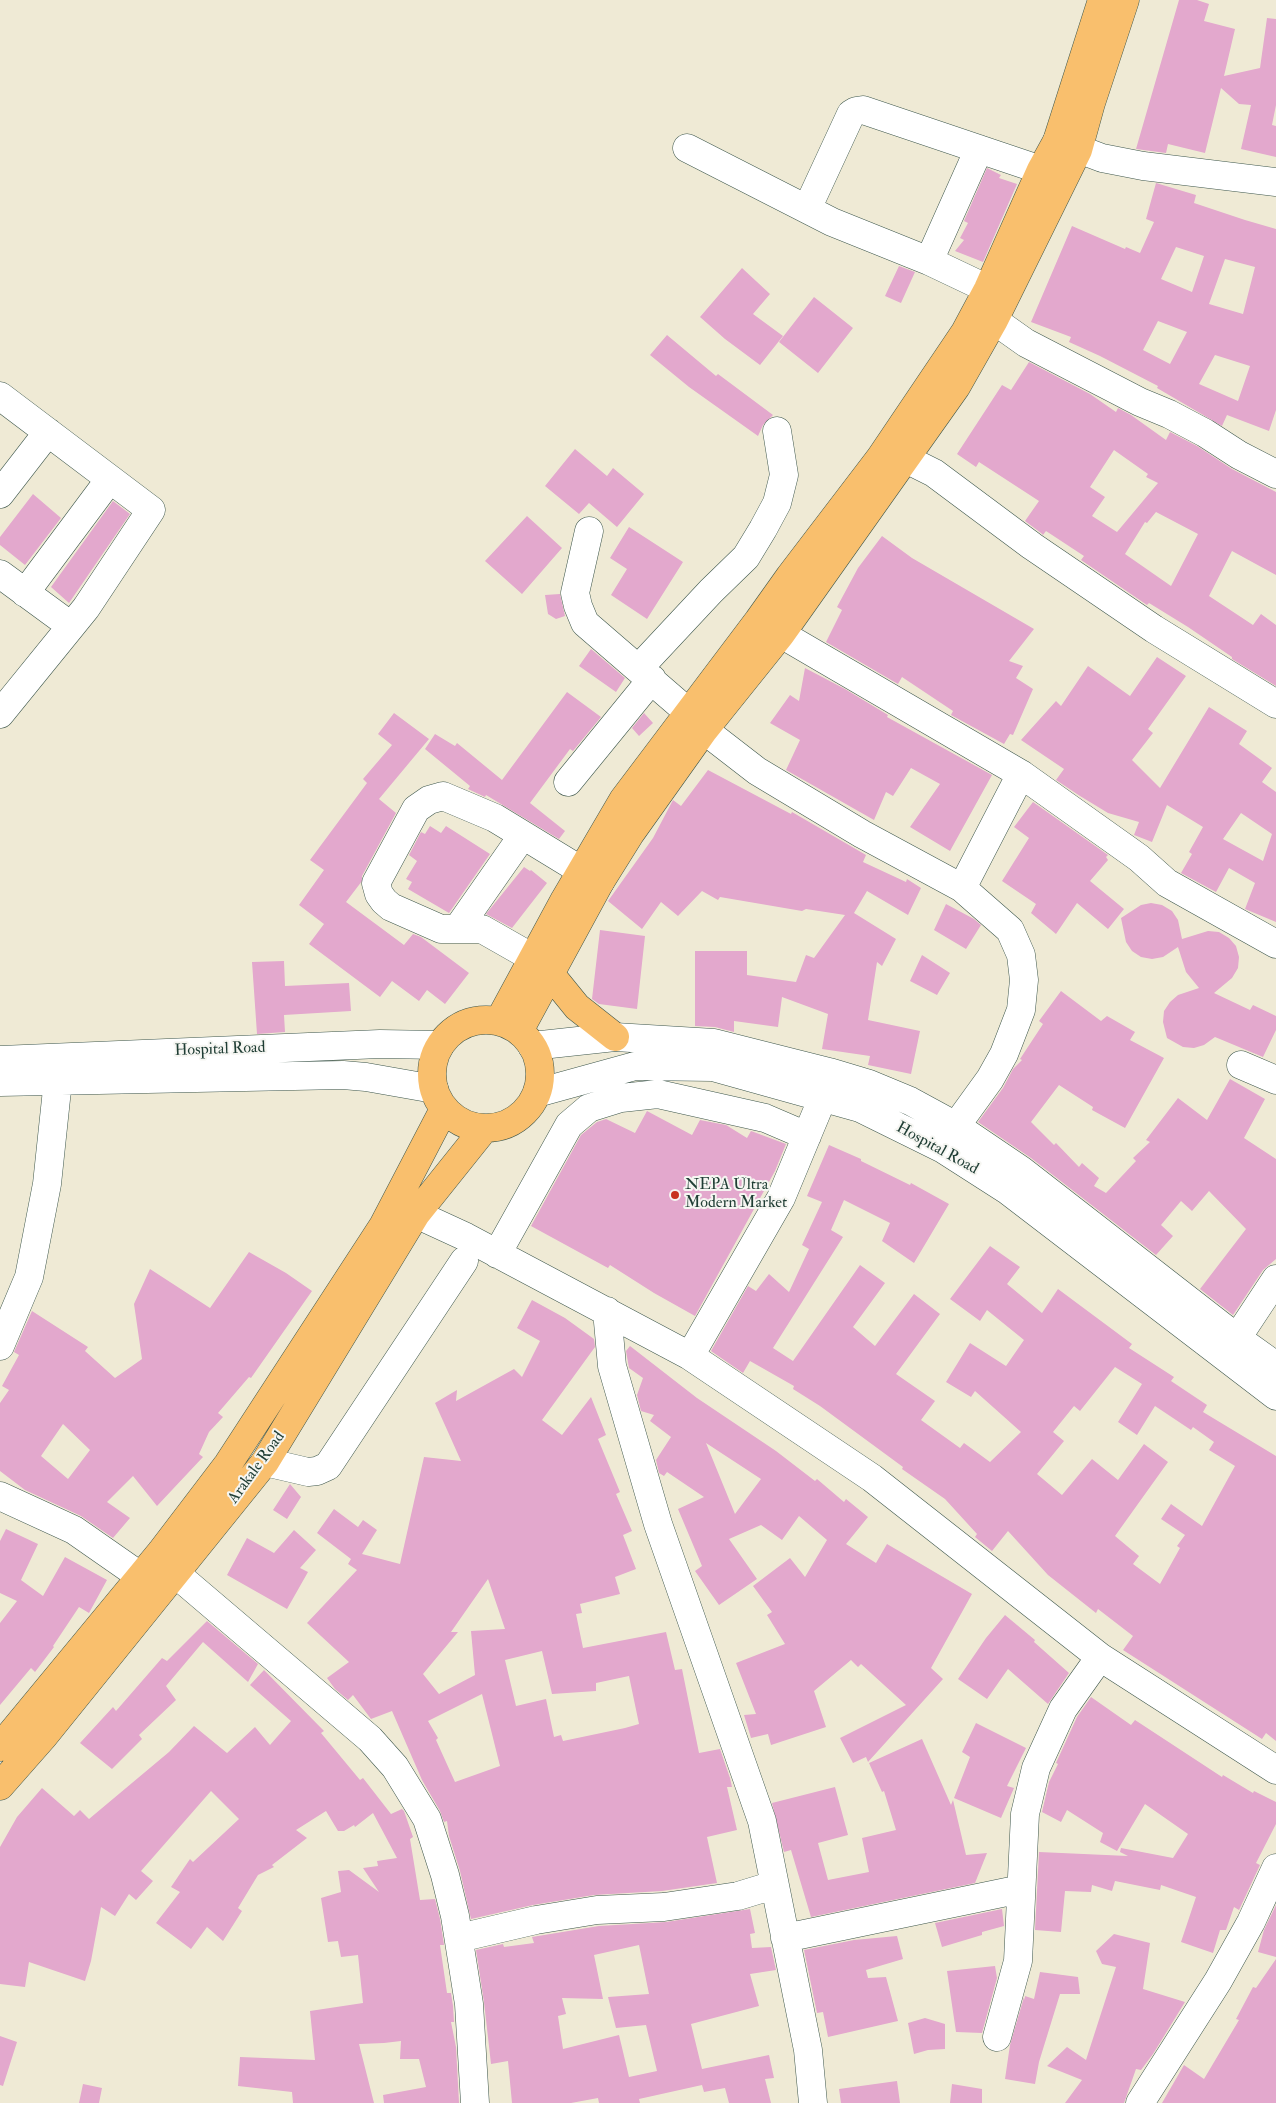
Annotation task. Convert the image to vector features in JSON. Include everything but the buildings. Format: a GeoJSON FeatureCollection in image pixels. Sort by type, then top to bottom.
{"type":"FeatureCollection","features":[{"type":"Feature","properties":{"kind":"main road"},"geometry":{"type":"LineString","coordinates":[[696,721],[780,634],[956,387],[986,306],[1041,170],[1068,146],[1102,0]]}},
{"type":"Feature","properties":{"kind":"main road"},"geometry":{"type":"LineString","coordinates":[[517,1032],[542,967],[591,876],[630,834],[696,721],[880,458],[965,332],[986,306],[1091,103],[1125,0]]}},
{"type":"Feature","properties":{"kind":"main road"},"geometry":{"type":"LineString","coordinates":[[542,967],[577,1007],[615,1037]]}},
{"type":"Feature","properties":{"kind":"main road"},"geometry":{"type":"LineString","coordinates":[[476,1020],[517,1032],[540,1070],[537,1093],[525,1112],[506,1125],[484,1129],[462,1123],[439,1099],[432,1066],[440,1045],[455,1028],[476,1020]]}},
{"type":"Feature","properties":{"kind":"main road","name":"Arakale Road"},"geometry":{"type":"LineString","coordinates":[[5,1736],[161,1552],[228,1464],[384,1226],[439,1099]]}},
{"type":"Feature","properties":{"kind":"main road","name":"Arakale Road"},"geometry":{"type":"LineString","coordinates":[[0,1786],[44,1736],[265,1462],[416,1214],[484,1129]]}},
{"type":"Feature","properties":{"kind":"street"},"geometry":{"type":"LineString","coordinates":[[807,209],[851,114],[856,111],[863,110],[1041,170]]}},
{"type":"Feature","properties":{"kind":"street"},"geometry":{"type":"LineString","coordinates":[[1068,146],[1102,158],[1143,166],[1276,182]]}},
{"type":"Feature","properties":{"kind":"street"},"geometry":{"type":"LineString","coordinates":[[687,148],[832,222],[929,261],[986,306],[1026,343],[1140,402],[1176,418],[1239,455],[1276,474]]}},
{"type":"Feature","properties":{"kind":"street"},"geometry":{"type":"LineString","coordinates":[[929,261],[979,149]]}},
{"type":"Feature","properties":{"kind":"street"},"geometry":{"type":"LineString","coordinates":[[0,396],[151,510],[86,608],[71,626],[8,686],[0,714]]}},
{"type":"Feature","properties":{"kind":"street"},"geometry":{"type":"LineString","coordinates":[[568,782],[646,673],[711,591],[746,557],[763,529],[777,503],[784,475],[777,431]]}},
{"type":"Feature","properties":{"kind":"street"},"geometry":{"type":"LineString","coordinates":[[0,494],[48,432]]}},
{"type":"Feature","properties":{"kind":"street"},"geometry":{"type":"LineString","coordinates":[[906,459],[934,473],[1032,546],[1154,629],[1276,704]]}},
{"type":"Feature","properties":{"kind":"street"},"geometry":{"type":"LineString","coordinates":[[25,593],[110,479]]}},
{"type":"Feature","properties":{"kind":"street"},"geometry":{"type":"LineString","coordinates":[[589,532],[575,593],[578,606],[586,623],[646,673],[696,721],[757,771],[862,834],[962,888],[1010,930],[1021,955],[1024,980],[1021,1010],[1004,1054],[980,1096],[956,1126]]}},
{"type":"Feature","properties":{"kind":"street"},"geometry":{"type":"LineString","coordinates":[[0,574],[71,626]]}},
{"type":"Feature","properties":{"kind":"street"},"geometry":{"type":"LineString","coordinates":[[780,634],[1021,774],[1139,858],[1167,883],[1276,944]]}},
{"type":"Feature","properties":{"kind":"street"},"geometry":{"type":"LineString","coordinates":[[962,888],[1021,774]]}},
{"type":"Feature","properties":{"kind":"street"},"geometry":{"type":"LineString","coordinates":[[542,967],[482,929],[441,929],[391,907],[379,894],[376,883],[416,809],[429,800],[443,796],[495,818],[591,876]]}},
{"type":"Feature","properties":{"kind":"street"},"geometry":{"type":"LineString","coordinates":[[458,928],[523,835]]}},
{"type":"Feature","properties":{"kind":"street","name":"Hospital Road"},"geometry":{"type":"LineString","coordinates":[[517,1032],[714,1043],[829,1072],[869,1084],[910,1101],[956,1126],[1021,1170],[1237,1338],[1276,1366]]}},
{"type":"Feature","properties":{"kind":"street","name":"Hospital Road"},"geometry":{"type":"LineString","coordinates":[[0,1060],[380,1044],[440,1045]]}},
{"type":"Feature","properties":{"kind":"street"},"geometry":{"type":"LineString","coordinates":[[1241,1065],[1276,1080]]}},
{"type":"Feature","properties":{"kind":"street","name":"Hospital Road"},"geometry":{"type":"LineString","coordinates":[[537,1093],[634,1066],[713,1067],[860,1108],[943,1149],[1007,1190],[1276,1396]]}},
{"type":"Feature","properties":{"kind":"street","name":"Hospital Road"},"geometry":{"type":"LineString","coordinates":[[0,1082],[343,1075],[366,1076],[439,1099]]}},
{"type":"Feature","properties":{"kind":"street"},"geometry":{"type":"LineString","coordinates":[[0,1346],[30,1277],[47,1184],[58,1080]]}},
{"type":"Feature","properties":{"kind":"street"},"geometry":{"type":"LineString","coordinates":[[497,1254],[569,1125],[589,1108],[621,1098],[658,1094],[765,1118],[807,1136]]}},
{"type":"Feature","properties":{"kind":"street"},"geometry":{"type":"LineString","coordinates":[[690,1356],[781,1198],[822,1097]]}},
{"type":"Feature","properties":{"kind":"street"},"geometry":{"type":"LineString","coordinates":[[416,1214],[497,1254],[690,1356],[872,1478],[1100,1657],[1276,1770]]}},
{"type":"Feature","properties":{"kind":"street"},"geometry":{"type":"LineString","coordinates":[[265,1462],[308,1472],[317,1471],[328,1466],[464,1260]]}},
{"type":"Feature","properties":{"kind":"street"},"geometry":{"type":"LineString","coordinates":[[1237,1338],[1276,1279]]}},
{"type":"Feature","properties":{"kind":"street"},"geometry":{"type":"LineString","coordinates":[[606,1312],[612,1366],[658,1524],[762,1821],[808,2050],[813,2103]]}},
{"type":"Feature","properties":{"kind":"street"},"geometry":{"type":"LineString","coordinates":[[0,1496],[74,1530],[140,1576]]}},
{"type":"Feature","properties":{"kind":"street"},"geometry":{"type":"LineString","coordinates":[[176,1574],[370,1739],[395,1767],[427,1819],[445,1875],[459,1938],[469,2004],[475,2103]]}},
{"type":"Feature","properties":{"kind":"street"},"geometry":{"type":"LineString","coordinates":[[997,2037],[1018,1961],[1025,1814],[1036,1768],[1063,1709],[1100,1657]]}},
{"type":"Feature","properties":{"kind":"street"},"geometry":{"type":"LineString","coordinates":[[1140,2103],[1218,1981],[1251,1922],[1276,1868]]}},
{"type":"Feature","properties":{"kind":"street"},"geometry":{"type":"LineString","coordinates":[[459,1938],[536,1920],[597,1910],[683,1904],[738,1896],[774,1886]]}},
{"type":"Feature","properties":{"kind":"street"},"geometry":{"type":"LineString","coordinates":[[784,1938],[1021,1889]]}},
{"type":"Feature","properties":{"kind":"place","name":"NEPA Ultra Modern Market"},"geometry":{"type":"Point","coordinates":[675,1195]}}]}
